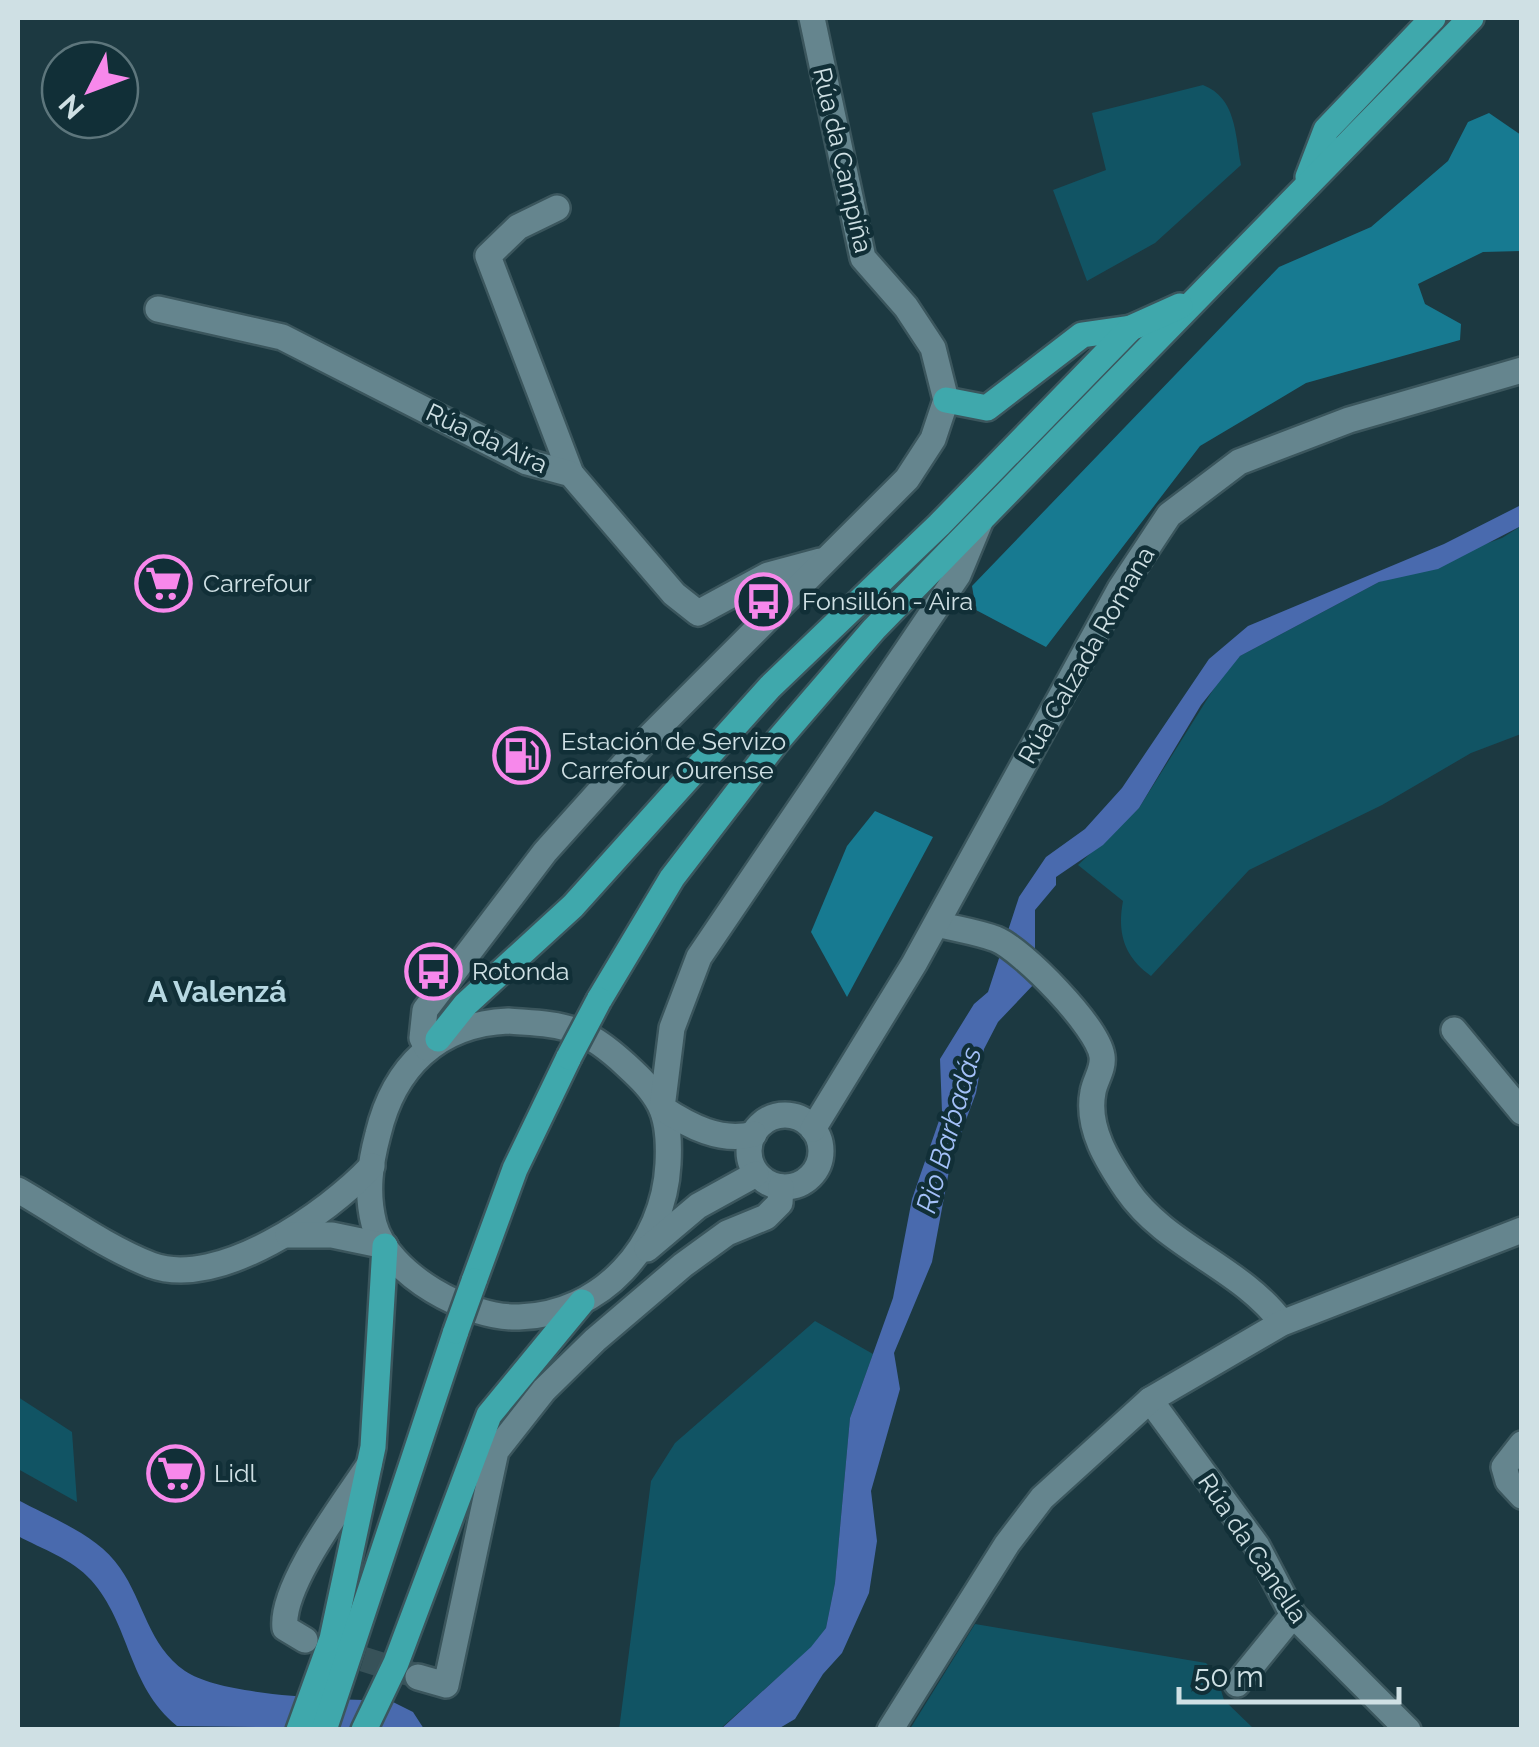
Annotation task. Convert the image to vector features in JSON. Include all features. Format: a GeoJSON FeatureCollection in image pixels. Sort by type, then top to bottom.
{"type":"FeatureCollection","features":[{"type":"Feature","properties":{"kind":"main road"},"geometry":{"type":"LineString","coordinates":[[1304,186],[1326,130],[1433,18]]}},
{"type":"Feature","properties":{"kind":"main road"},"geometry":{"type":"LineString","coordinates":[[324,1730],[456,1331],[515,1169],[599,1000],[672,878],[774,745],[874,630],[1471,18]]}},
{"type":"Feature","properties":{"kind":"main road"},"geometry":{"type":"LineString","coordinates":[[946,400],[987,408],[1082,335],[1131,328],[1194,300]]}},
{"type":"Feature","properties":{"kind":"main road"},"geometry":{"type":"LineString","coordinates":[[432,1043],[466,1005],[574,906],[770,688],[939,524],[1131,328]]}},
{"type":"Feature","properties":{"kind":"main road"},"geometry":{"type":"LineString","coordinates":[[299,1730],[332,1639],[368,1465],[378,1406],[379,1290],[385,1246]]}},
{"type":"Feature","properties":{"kind":"main road"},"geometry":{"type":"LineString","coordinates":[[364,1730],[396,1663],[509,1386],[582,1302]]}},
{"type":"Feature","properties":{"kind":"street","name":"Rúa da Campiña"},"geometry":{"type":"LineString","coordinates":[[812,18],[863,258],[906,307],[933,348],[946,400]]}},
{"type":"Feature","properties":{"kind":"street"},"geometry":{"type":"LineString","coordinates":[[558,208],[518,227],[488,256],[571,474]]}},
{"type":"Feature","properties":{"kind":"street","name":"Rúa da Aira"},"geometry":{"type":"LineString","coordinates":[[158,310],[282,337],[527,462],[571,474],[674,594],[698,613],[768,574],[822,560]]}},
{"type":"Feature","properties":{"kind":"street","name":"Rúa Calzada Romana"},"geometry":{"type":"LineString","coordinates":[[814,1129],[937,924],[1120,589],[1169,516],[1240,462],[1349,420],[1522,370]]}},
{"type":"Feature","properties":{"kind":"street"},"geometry":{"type":"LineString","coordinates":[[432,1043],[422,1023],[426,1010],[545,852],[644,742],[907,479],[933,439],[946,400]]}},
{"type":"Feature","properties":{"kind":"street"},"geometry":{"type":"LineString","coordinates":[[628,1266],[654,1228],[667,1188],[669,1142],[662,1108],[672,1028],[700,957],[958,576],[983,516]]}},
{"type":"Feature","properties":{"kind":"street"},"geometry":{"type":"LineString","coordinates":[[937,924],[998,940],[1059,994],[1096,1041],[1101,1070],[1090,1113],[1098,1140],[1128,1192],[1153,1218],[1248,1283],[1282,1323]]}},
{"type":"Feature","properties":{"kind":"street"},"geometry":{"type":"LineString","coordinates":[[754,1134],[739,1138],[702,1130],[662,1108],[647,1085],[616,1056],[577,1031],[496,1021],[462,1027],[432,1043],[395,1084],[384,1106],[368,1194],[375,1228],[385,1246],[424,1286],[483,1312],[516,1318],[554,1313],[582,1302],[698,1206],[756,1174]]}},
{"type":"Feature","properties":{"kind":"street"},"geometry":{"type":"LineString","coordinates":[[1454,1030],[1522,1112]]}},
{"type":"Feature","properties":{"kind":"street"},"geometry":{"type":"LineString","coordinates":[[789,1115],[814,1129],[820,1142],[816,1169],[808,1180],[781,1188],[756,1174],[749,1147],[763,1123],[789,1115]]}},
{"type":"Feature","properties":{"kind":"street"},"geometry":{"type":"LineString","coordinates":[[18,1190],[154,1266],[214,1266],[288,1234],[372,1166]]}},
{"type":"Feature","properties":{"kind":"street"},"geometry":{"type":"LineString","coordinates":[[418,1676],[446,1685],[486,1447],[595,1340],[726,1234],[766,1217],[780,1202],[781,1188]]}},
{"type":"Feature","properties":{"kind":"street"},"geometry":{"type":"LineString","coordinates":[[890,1730],[1007,1544],[1042,1498],[1150,1400],[1282,1323],[1522,1230]]}},
{"type":"Feature","properties":{"kind":"street"},"geometry":{"type":"LineString","coordinates":[[288,1234],[332,1235],[385,1246]]}},
{"type":"Feature","properties":{"kind":"street","name":"Rúa da Canella"},"geometry":{"type":"LineString","coordinates":[[1150,1400],[1257,1546],[1293,1615],[1408,1730]]}},
{"type":"Feature","properties":{"kind":"street"},"geometry":{"type":"LineString","coordinates":[[1522,1444],[1504,1467],[1508,1481],[1522,1496]]}},
{"type":"Feature","properties":{"kind":"street"},"geometry":{"type":"LineString","coordinates":[[304,1640],[285,1628],[284,1614],[303,1572],[368,1465]]}},
{"type":"Feature","properties":{"kind":"street"},"geometry":{"type":"LineString","coordinates":[[1237,1684],[1293,1615]]}},
{"type":"Feature","properties":{"kind":"shaded area"},"geometry":{"type":"Polygon","coordinates":[[[1203,85],[1222,98],[1228,108],[1241,165],[1155,243],[1087,281],[1053,190],[1106,170],[1092,113],[1203,85]]]}},
{"type":"Feature","properties":{"kind":"shaded area"},"geometry":{"type":"Polygon","coordinates":[[[1489,113],[1521,135],[1521,251],[1483,252],[1418,284],[1425,304],[1461,324],[1460,340],[1306,383],[1200,446],[1046,647],[976,610],[972,586],[1279,267],[1371,227],[1448,161],[1468,122],[1489,113]]]}},
{"type":"Feature","properties":{"kind":"shaded area"},"geometry":{"type":"Polygon","coordinates":[[[1521,526],[1521,734],[1471,753],[1382,805],[1249,870],[1151,976],[1142,969],[1122,934],[1123,901],[1078,865],[1139,808],[1228,666],[1379,582],[1502,538],[1521,526]]]}},
{"type":"Feature","properties":{"kind":"shaded area"},"geometry":{"type":"Polygon","coordinates":[[[875,811],[933,837],[847,997],[811,932],[847,846],[875,811]]]}},
{"type":"Feature","properties":{"kind":"shaded area"},"geometry":{"type":"Polygon","coordinates":[[[815,1321],[873,1354],[850,1418],[835,1583],[826,1628],[812,1647],[720,1729],[619,1730],[651,1481],[675,1443],[815,1321]]]}},
{"type":"Feature","properties":{"kind":"shaded area"},"geometry":{"type":"Polygon","coordinates":[[[18,1397],[72,1432],[77,1502],[18,1469],[18,1397]]]}},
{"type":"Feature","properties":{"kind":"shaded area"},"geometry":{"type":"Polygon","coordinates":[[[975,1624],[1206,1663],[1216,1674],[1224,1700],[1254,1729],[910,1729],[975,1624]]]}},
{"type":"Feature","properties":{"kind":"water","name":"Rio Barbadás"},"geometry":{"type":"Polygon","coordinates":[[[1521,505],[1521,526],[1438,569],[1379,582],[1240,656],[1201,705],[1139,808],[1103,845],[1056,877],[1056,885],[1035,910],[1035,983],[998,1022],[984,1049],[976,1093],[951,1160],[932,1262],[894,1353],[900,1389],[871,1491],[877,1541],[869,1593],[842,1653],[823,1674],[795,1719],[778,1729],[720,1730],[811,1647],[826,1628],[835,1583],[850,1418],[893,1298],[912,1199],[942,1112],[940,1059],[974,1004],[988,992],[1019,897],[1046,857],[1085,829],[1122,788],[1209,659],[1248,626],[1444,544],[1521,505]]]}},
{"type":"Feature","properties":{"kind":"water"},"geometry":{"type":"Polygon","coordinates":[[[18,1500],[73,1528],[111,1556],[163,1649],[185,1671],[203,1680],[254,1691],[391,1701],[413,1712],[424,1729],[177,1726],[148,1692],[114,1616],[91,1580],[66,1560],[18,1536],[18,1500]]]}},
{"type":"Feature","properties":{"kind":"tunnel"},"geometry":{"type":"LineString","coordinates":[[328,1648],[414,1675]]}},
{"type":"Feature","properties":{"kind":"place","name":"Carrefour"},"geometry":{"type":"Point","coordinates":[164,583]}},
{"type":"Feature","properties":{"kind":"place","name":"Fonsillón - Aira"},"geometry":{"type":"Point","coordinates":[763,601]}},
{"type":"Feature","properties":{"kind":"place","name":"Estación de Servizo Carrefour Ourense"},"geometry":{"type":"Point","coordinates":[522,755]}},
{"type":"Feature","properties":{"kind":"place","name":"Rotonda"},"geometry":{"type":"Point","coordinates":[433,971]}},
{"type":"Feature","properties":{"kind":"place","name":"Lidl"},"geometry":{"type":"Point","coordinates":[175,1473]}},
{"type":"Feature","properties":{"kind":"district","name":"A Valenzá"},"geometry":{"type":"Point","coordinates":[217,991]}}]}
